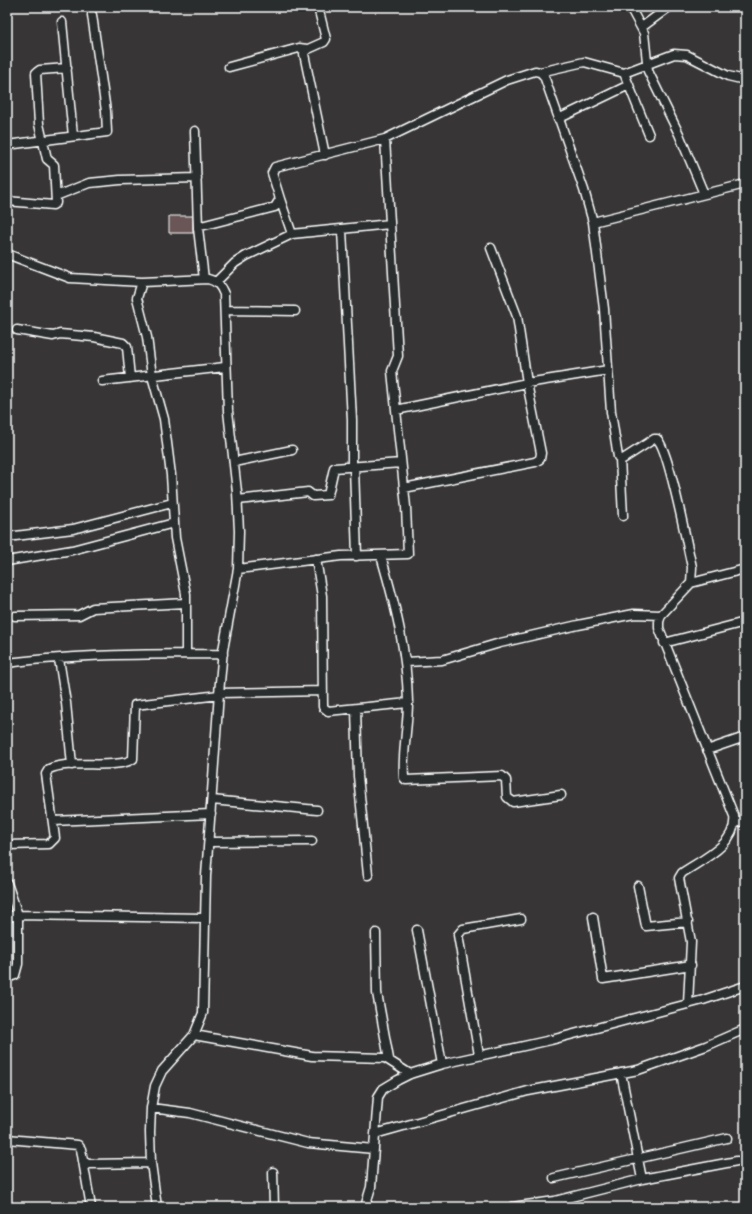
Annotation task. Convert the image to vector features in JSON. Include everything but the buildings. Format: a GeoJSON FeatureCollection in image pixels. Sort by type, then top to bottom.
{"type":"FeatureCollection","features":[{"type":"Feature","properties":{"kind":"street"},"geometry":{"type":"LineString","coordinates":[[229,67],[299,48],[307,49],[324,42],[326,39],[318,7]]}},
{"type":"Feature","properties":{"kind":"street"},"geometry":{"type":"LineString","coordinates":[[630,7],[644,32],[646,64],[650,77],[679,134],[704,194]]}},
{"type":"Feature","properties":{"kind":"street"},"geometry":{"type":"LineString","coordinates":[[642,27],[669,7]]}},
{"type":"Feature","properties":{"kind":"street"},"geometry":{"type":"LineString","coordinates":[[7,145],[105,133],[108,130],[92,15]]}},
{"type":"Feature","properties":{"kind":"street"},"geometry":{"type":"LineString","coordinates":[[62,22],[73,136]]}},
{"type":"Feature","properties":{"kind":"street"},"geometry":{"type":"LineString","coordinates":[[307,49],[304,54],[325,155]]}},
{"type":"Feature","properties":{"kind":"street"},"geometry":{"type":"LineString","coordinates":[[540,72],[584,62],[624,73],[674,54],[688,55],[728,76],[745,80]]}},
{"type":"Feature","properties":{"kind":"street"},"geometry":{"type":"LineString","coordinates":[[7,201],[53,205],[56,203],[54,165],[47,158],[39,124],[37,72],[40,70],[66,68]]}},
{"type":"Feature","properties":{"kind":"street"},"geometry":{"type":"LineString","coordinates":[[292,234],[272,173],[273,168],[385,140],[507,80],[535,70],[540,72],[544,76],[584,190],[593,222],[604,309],[608,370],[617,455],[620,459],[623,516]]}},
{"type":"Feature","properties":{"kind":"street"},"geometry":{"type":"LineString","coordinates":[[624,73],[649,135]]}},
{"type":"Feature","properties":{"kind":"street"},"geometry":{"type":"LineString","coordinates":[[558,119],[629,85]]}},
{"type":"Feature","properties":{"kind":"street"},"geometry":{"type":"LineString","coordinates":[[195,131],[198,228],[204,279]]}},
{"type":"Feature","properties":{"kind":"street"},"geometry":{"type":"LineString","coordinates":[[238,569],[357,556],[408,554],[402,463],[392,368],[398,356],[385,140]]}},
{"type":"Feature","properties":{"kind":"street"},"geometry":{"type":"LineString","coordinates":[[56,196],[86,184],[97,182],[197,178]]}},
{"type":"Feature","properties":{"kind":"street"},"geometry":{"type":"LineString","coordinates":[[593,222],[745,184]]}},
{"type":"Feature","properties":{"kind":"street"},"geometry":{"type":"LineString","coordinates":[[198,228],[273,208],[277,205],[280,199]]}},
{"type":"Feature","properties":{"kind":"street"},"geometry":{"type":"LineString","coordinates":[[216,282],[246,256],[292,234],[390,224]]}},
{"type":"Feature","properties":{"kind":"street"},"geometry":{"type":"LineString","coordinates":[[342,230],[352,420],[357,556]]}},
{"type":"Feature","properties":{"kind":"street"},"geometry":{"type":"LineString","coordinates":[[404,488],[535,462],[540,459],[541,453],[527,384],[518,316],[490,248]]}},
{"type":"Feature","properties":{"kind":"street"},"geometry":{"type":"LineString","coordinates":[[7,254],[70,278],[142,282],[204,279],[216,282],[221,287],[224,294],[225,367],[238,500],[238,569],[223,654],[219,694],[204,918],[203,1013],[194,1035],[162,1071],[155,1086],[151,1108],[151,1162],[157,1207]]}},
{"type":"Feature","properties":{"kind":"street"},"geometry":{"type":"LineString","coordinates":[[142,282],[138,298],[147,337],[152,376],[164,419],[174,523],[186,603],[186,654]]}},
{"type":"Feature","properties":{"kind":"street"},"geometry":{"type":"LineString","coordinates":[[224,310],[295,310]]}},
{"type":"Feature","properties":{"kind":"street"},"geometry":{"type":"LineString","coordinates":[[17,330],[53,336],[60,334],[94,337],[123,343],[127,347],[130,378]]}},
{"type":"Feature","properties":{"kind":"street"},"geometry":{"type":"LineString","coordinates":[[102,381],[225,367]]}},
{"type":"Feature","properties":{"kind":"street"},"geometry":{"type":"LineString","coordinates":[[396,410],[527,384],[608,370]]}},
{"type":"Feature","properties":{"kind":"street"},"geometry":{"type":"LineString","coordinates":[[620,459],[654,440],[657,439],[661,443],[668,462],[692,567],[691,583]]}},
{"type":"Feature","properties":{"kind":"street"},"geometry":{"type":"LineString","coordinates":[[234,462],[292,450]]}},
{"type":"Feature","properties":{"kind":"street"},"geometry":{"type":"LineString","coordinates":[[238,500],[308,492],[313,496],[328,495],[333,469],[402,463]]}},
{"type":"Feature","properties":{"kind":"street"},"geometry":{"type":"LineString","coordinates":[[7,537],[73,529],[172,503]]}},
{"type":"Feature","properties":{"kind":"street"},"geometry":{"type":"LineString","coordinates":[[7,561],[72,550],[174,523]]}},
{"type":"Feature","properties":{"kind":"street"},"geometry":{"type":"LineString","coordinates":[[381,556],[398,612],[406,662],[408,703],[404,777],[406,780],[502,776],[505,778],[507,797],[510,802],[561,795]]}},
{"type":"Feature","properties":{"kind":"street"},"geometry":{"type":"LineString","coordinates":[[316,560],[322,596],[322,705],[326,710],[356,709],[408,703]]}},
{"type":"Feature","properties":{"kind":"street"},"geometry":{"type":"LineString","coordinates":[[688,1004],[691,942],[679,877],[682,873],[722,846],[734,824],[734,816],[664,643],[659,624],[661,615],[691,583],[745,569]]}},
{"type":"Feature","properties":{"kind":"street"},"geometry":{"type":"LineString","coordinates":[[15,616],[79,615],[93,608],[186,603]]}},
{"type":"Feature","properties":{"kind":"street"},"geometry":{"type":"LineString","coordinates":[[406,662],[442,660],[500,644],[627,616],[644,614],[661,615]]}},
{"type":"Feature","properties":{"kind":"street"},"geometry":{"type":"LineString","coordinates":[[664,643],[745,622]]}},
{"type":"Feature","properties":{"kind":"street"},"geometry":{"type":"LineString","coordinates":[[7,663],[59,658],[223,654]]}},
{"type":"Feature","properties":{"kind":"street"},"geometry":{"type":"LineString","coordinates":[[59,658],[66,703],[72,765]]}},
{"type":"Feature","properties":{"kind":"street"},"geometry":{"type":"LineString","coordinates":[[7,845],[52,843],[55,838],[47,770],[53,767],[124,762],[133,760],[134,705],[219,694],[323,692]]}},
{"type":"Feature","properties":{"kind":"street"},"geometry":{"type":"LineString","coordinates":[[356,709],[358,776],[368,875]]}},
{"type":"Feature","properties":{"kind":"street"},"geometry":{"type":"LineString","coordinates":[[707,750],[745,737]]}},
{"type":"Feature","properties":{"kind":"street"},"geometry":{"type":"LineString","coordinates":[[212,800],[317,810]]}},
{"type":"Feature","properties":{"kind":"street"},"geometry":{"type":"LineString","coordinates":[[53,821],[211,814]]}},
{"type":"Feature","properties":{"kind":"street"},"geometry":{"type":"LineString","coordinates":[[734,824],[745,820]]}},
{"type":"Feature","properties":{"kind":"street"},"geometry":{"type":"LineString","coordinates":[[209,842],[312,841]]}},
{"type":"Feature","properties":{"kind":"street"},"geometry":{"type":"LineString","coordinates":[[7,883],[18,915],[17,971],[12,977],[7,978]]}},
{"type":"Feature","properties":{"kind":"street"},"geometry":{"type":"LineString","coordinates":[[638,886],[646,926],[688,922]]}},
{"type":"Feature","properties":{"kind":"street"},"geometry":{"type":"LineString","coordinates":[[7,917],[18,915],[204,918]]}},
{"type":"Feature","properties":{"kind":"street"},"geometry":{"type":"LineString","coordinates":[[593,917],[603,979],[691,965]]}},
{"type":"Feature","properties":{"kind":"street"},"geometry":{"type":"LineString","coordinates":[[479,1054],[458,935],[464,929],[521,919]]}},
{"type":"Feature","properties":{"kind":"street"},"geometry":{"type":"LineString","coordinates":[[417,930],[442,1064]]}},
{"type":"Feature","properties":{"kind":"street"},"geometry":{"type":"LineString","coordinates":[[376,933],[377,993],[389,1059]]}},
{"type":"Feature","properties":{"kind":"street"},"geometry":{"type":"LineString","coordinates":[[365,1207],[371,1187],[376,1110],[380,1093],[389,1085],[410,1074],[442,1064],[479,1054],[550,1040],[688,1004],[745,986]]}},
{"type":"Feature","properties":{"kind":"street"},"geometry":{"type":"LineString","coordinates":[[375,1134],[528,1091],[659,1064],[745,1029]]}},
{"type":"Feature","properties":{"kind":"street"},"geometry":{"type":"LineString","coordinates":[[194,1035],[312,1056],[389,1059],[410,1074]]}},
{"type":"Feature","properties":{"kind":"street"},"geometry":{"type":"LineString","coordinates":[[621,1073],[642,1179]]}},
{"type":"Feature","properties":{"kind":"street"},"geometry":{"type":"LineString","coordinates":[[151,1108],[190,1113],[308,1143],[374,1149]]}},
{"type":"Feature","properties":{"kind":"street"},"geometry":{"type":"LineString","coordinates":[[554,1178],[727,1138]]}},
{"type":"Feature","properties":{"kind":"street"},"geometry":{"type":"LineString","coordinates":[[7,1140],[78,1145],[81,1149],[91,1207]]}},
{"type":"Feature","properties":{"kind":"street"},"geometry":{"type":"LineString","coordinates":[[83,1161],[90,1165],[151,1162]]}},
{"type":"Feature","properties":{"kind":"street"},"geometry":{"type":"LineString","coordinates":[[512,1207],[555,1201],[642,1179],[737,1161]]}},
{"type":"Feature","properties":{"kind":"street"},"geometry":{"type":"LineString","coordinates":[[273,1172],[274,1207]]}}]}
